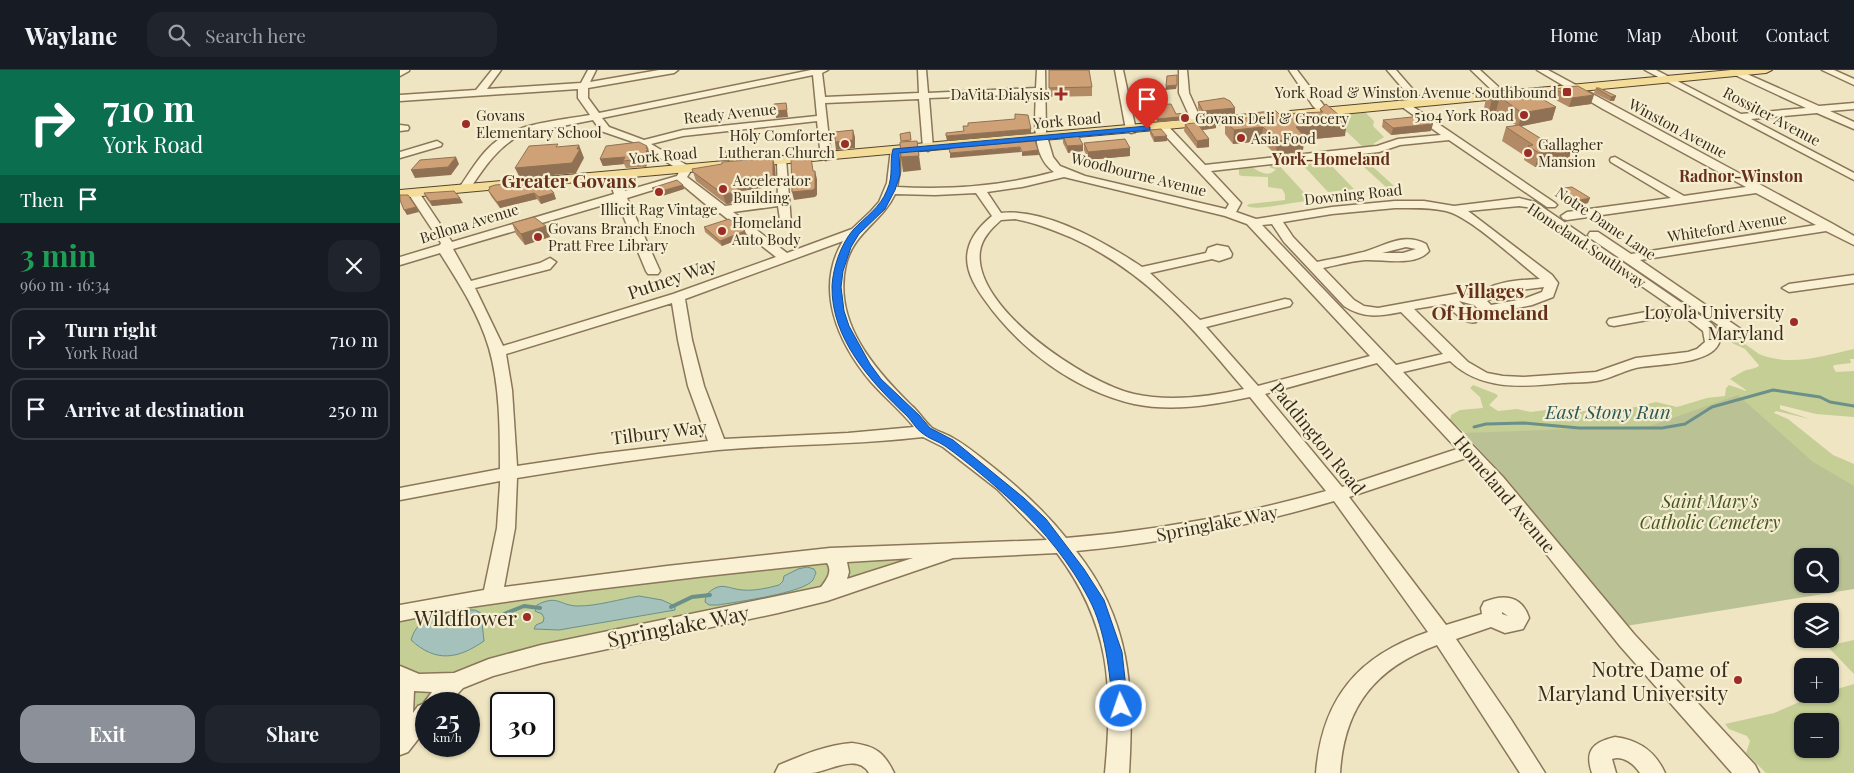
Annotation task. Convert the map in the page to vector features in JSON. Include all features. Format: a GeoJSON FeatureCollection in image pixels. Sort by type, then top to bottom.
{"type":"FeatureCollection","features":[{"type":"Feature","properties":{"kind":"main road"},"geometry":{"type":"LineString","coordinates":[[1277,116],[1759,70]]}},
{"type":"Feature","properties":{"kind":"main road","name":"York Road"},"geometry":{"type":"LineString","coordinates":[[407,193],[614,175],[683,173],[782,161],[1262,117]]}},
{"type":"Feature","properties":{"kind":"street"},"geometry":{"type":"LineString","coordinates":[[479,93],[497,70]]}},
{"type":"Feature","properties":{"kind":"street"},"geometry":{"type":"LineString","coordinates":[[592,70],[585,85],[583,98],[608,131],[643,144],[683,173],[720,210],[784,258]]}},
{"type":"Feature","properties":{"kind":"street"},"geometry":{"type":"LineString","coordinates":[[401,101],[414,97],[585,85],[674,70]]}},
{"type":"Feature","properties":{"kind":"street"},"geometry":{"type":"LineString","coordinates":[[817,70],[826,157]]}},
{"type":"Feature","properties":{"kind":"street"},"geometry":{"type":"LineString","coordinates":[[465,188],[495,146],[515,134],[824,70]]}},
{"type":"Feature","properties":{"kind":"street"},"geometry":{"type":"LineString","coordinates":[[922,70],[928,148]]}},
{"type":"Feature","properties":{"kind":"street","name":"Woodbourne Avenue"},"geometry":{"type":"LineString","coordinates":[[1043,70],[1041,91],[1042,138],[1050,161],[1054,166],[1065,173],[1115,187],[1229,213],[1247,219],[1254,224]]}},
{"type":"Feature","properties":{"kind":"street"},"geometry":{"type":"LineString","coordinates":[[1120,70],[1131,130]]}},
{"type":"Feature","properties":{"kind":"street"},"geometry":{"type":"LineString","coordinates":[[1183,70],[1184,93],[1198,124]]}},
{"type":"Feature","properties":{"kind":"street"},"geometry":{"type":"LineString","coordinates":[[1293,70],[1316,104],[1324,112]]}},
{"type":"Feature","properties":{"kind":"street"},"geometry":{"type":"LineString","coordinates":[[1391,70],[1419,102]]}},
{"type":"Feature","properties":{"kind":"street"},"geometry":{"type":"LineString","coordinates":[[1475,70],[1501,94]]}},
{"type":"Feature","properties":{"kind":"street","name":"Winston Avenue"},"geometry":{"type":"LineString","coordinates":[[1541,70],[1570,88],[1854,240]]}},
{"type":"Feature","properties":{"kind":"street","name":"Rossiter Avenue"},"geometry":{"type":"LineString","coordinates":[[1649,70],[1854,177]]}},
{"type":"Feature","properties":{"kind":"street"},"geometry":{"type":"LineString","coordinates":[[1826,70],[1854,82]]}},
{"type":"Feature","properties":{"kind":"street"},"geometry":{"type":"LineString","coordinates":[[1738,72],[1854,126]]}},
{"type":"Feature","properties":{"kind":"street"},"geometry":{"type":"LineString","coordinates":[[820,100],[1041,91]]}},
{"type":"Feature","properties":{"kind":"street","name":"Notre Dame Lane"},"geometry":{"type":"LineString","coordinates":[[1403,104],[1741,334]]}},
{"type":"Feature","properties":{"kind":"street"},"geometry":{"type":"LineString","coordinates":[[1741,117],[1854,106]]}},
{"type":"Feature","properties":{"kind":"street","name":"Ready Avenue"},"geometry":{"type":"LineString","coordinates":[[643,144],[683,133],[822,118]]}},
{"type":"Feature","properties":{"kind":"street"},"geometry":{"type":"LineString","coordinates":[[1163,127],[1235,203],[1235,206],[1229,213]]}},
{"type":"Feature","properties":{"kind":"street"},"geometry":{"type":"LineString","coordinates":[[1203,169],[1379,150],[1398,142],[1451,137]]}},
{"type":"Feature","properties":{"kind":"street"},"geometry":{"type":"LineString","coordinates":[[400,155],[437,144]]}},
{"type":"Feature","properties":{"kind":"street"},"geometry":{"type":"LineString","coordinates":[[895,151],[896,175],[891,190],[882,208],[856,232],[847,247],[838,271],[837,297],[844,326],[865,365],[877,381],[926,431],[948,443],[1003,486],[1042,522],[1097,600],[1115,652],[1121,706],[1117,773]]}},
{"type":"Feature","properties":{"kind":"street"},"geometry":{"type":"LineString","coordinates":[[1615,160],[1683,200]]}},
{"type":"Feature","properties":{"kind":"street"},"geometry":{"type":"LineString","coordinates":[[782,161],[785,224]]}},
{"type":"Feature","properties":{"kind":"street","name":"Bellona Avenue"},"geometry":{"type":"LineString","coordinates":[[400,260],[620,195],[683,173]]}},
{"type":"Feature","properties":{"kind":"street"},"geometry":{"type":"LineString","coordinates":[[891,190],[930,192],[980,190],[1024,184],[1065,173]]}},
{"type":"Feature","properties":{"kind":"street"},"geometry":{"type":"LineString","coordinates":[[614,175],[620,195],[653,271]]}},
{"type":"Feature","properties":{"kind":"street"},"geometry":{"type":"LineString","coordinates":[[1567,216],[1759,189]]}},
{"type":"Feature","properties":{"kind":"street"},"geometry":{"type":"LineString","coordinates":[[980,190],[998,217],[988,226],[972,252],[976,272],[982,286],[1005,318],[1023,336],[1059,364],[1096,385],[1120,395],[1143,401],[1184,404],[1254,391],[1381,358]]}},
{"type":"Feature","properties":{"kind":"street"},"geometry":{"type":"LineString","coordinates":[[407,193],[447,243],[446,252],[468,286],[497,352],[505,407],[509,472],[506,534],[500,571],[492,596]]}},
{"type":"Feature","properties":{"kind":"street"},"geometry":{"type":"LineString","coordinates":[[720,210],[785,202]]}},
{"type":"Feature","properties":{"kind":"street","name":"Homeland Southway"},"geometry":{"type":"LineString","coordinates":[[1405,308],[1453,356],[1472,371],[1492,380],[1523,382],[1598,376],[1636,364],[1690,356],[1708,348],[1713,340],[1706,325],[1531,204],[1519,202],[1456,209]]}},
{"type":"Feature","properties":{"kind":"street","name":"Downing Road"},"geometry":{"type":"LineString","coordinates":[[1254,224],[1410,204],[1456,209]]}},
{"type":"Feature","properties":{"kind":"street"},"geometry":{"type":"LineString","coordinates":[[1276,220],[1288,239],[1349,303],[1360,310],[1374,312],[1464,298],[1479,302],[1482,296],[1494,291],[1527,284],[1551,284],[1537,270],[1467,215],[1456,209]]}},
{"type":"Feature","properties":{"kind":"street","name":"Paddington Road"},"geometry":{"type":"LineString","coordinates":[[998,217],[1017,216],[1052,226],[1099,247],[1139,272],[1195,326],[1254,391],[1339,494],[1443,636],[1533,773]]}},
{"type":"Feature","properties":{"kind":"street","name":"Homeland Avenue"},"geometry":{"type":"LineString","coordinates":[[1254,224],[1497,481],[1626,640],[1747,773]]}},
{"type":"Feature","properties":{"kind":"street","name":"Whiteford Avenue"},"geometry":{"type":"LineString","coordinates":[[1629,258],[1829,228]]}},
{"type":"Feature","properties":{"kind":"street","name":"Putney Way"},"geometry":{"type":"LineString","coordinates":[[497,352],[678,297],[856,232]]}},
{"type":"Feature","properties":{"kind":"street"},"geometry":{"type":"LineString","coordinates":[[1139,272],[1212,255]]}},
{"type":"Feature","properties":{"kind":"street"},"geometry":{"type":"LineString","coordinates":[[1314,266],[1365,256]]}},
{"type":"Feature","properties":{"kind":"street"},"geometry":{"type":"LineString","coordinates":[[468,286],[512,273]]}},
{"type":"Feature","properties":{"kind":"street"},"geometry":{"type":"LineString","coordinates":[[1789,288],[1854,279]]}},
{"type":"Feature","properties":{"kind":"street"},"geometry":{"type":"LineString","coordinates":[[678,297],[685,340],[696,386],[718,445]]}},
{"type":"Feature","properties":{"kind":"street"},"geometry":{"type":"LineString","coordinates":[[1448,300],[1472,320]]}},
{"type":"Feature","properties":{"kind":"street"},"geometry":{"type":"LineString","coordinates":[[1195,326],[1285,303]]}},
{"type":"Feature","properties":{"kind":"street","name":"Homeland Southway"},"geometry":{"type":"LineString","coordinates":[[1614,322],[1683,309]]}},
{"type":"Feature","properties":{"kind":"street"},"geometry":{"type":"LineString","coordinates":[[1393,370],[1453,356]]}},
{"type":"Feature","properties":{"kind":"street","name":"Tilbury Way"},"geometry":{"type":"LineString","coordinates":[[400,494],[509,472],[718,445],[892,435],[926,431]]}},
{"type":"Feature","properties":{"kind":"street","name":"Springlake Way"},"geometry":{"type":"LineString","coordinates":[[402,614],[492,596],[683,570],[830,556],[924,550],[955,551],[1060,546],[1182,531],[1282,510],[1404,474],[1470,451]]}},
{"type":"Feature","properties":{"kind":"street","name":"Springlake Way"},"geometry":{"type":"LineString","coordinates":[[402,677],[417,683],[454,682],[489,668],[540,654],[778,606],[826,593],[955,551]]}},
{"type":"Feature","properties":{"kind":"street"},"geometry":{"type":"LineString","coordinates":[[826,593],[836,583],[839,575],[838,563],[830,556]]}},
{"type":"Feature","properties":{"kind":"street"},"geometry":{"type":"LineString","coordinates":[[1328,773],[1328,754],[1333,732],[1350,696],[1382,664],[1402,651],[1493,618]]}},
{"type":"Feature","properties":{"kind":"street"},"geometry":{"type":"LineString","coordinates":[[400,734],[402,721],[402,677]]}},
{"type":"Feature","properties":{"kind":"street"},"geometry":{"type":"LineString","coordinates":[[445,692],[454,682]]}},
{"type":"Feature","properties":{"kind":"street"},"geometry":{"type":"LineString","coordinates":[[400,746],[415,727]]}},
{"type":"Feature","properties":{"kind":"street"},"geometry":{"type":"LineString","coordinates":[[1604,773],[1600,762],[1601,755],[1605,750],[1618,747],[1635,752],[1643,758],[1653,773]]}},
{"type":"Feature","properties":{"kind":"street"},"geometry":{"type":"LineString","coordinates":[[787,773],[825,758],[849,753],[860,753],[868,756],[875,762],[882,773]]}},
{"type":"Feature","properties":{"kind":"green space"},"geometry":{"type":"Polygon","coordinates":[[[1364,111],[1374,121],[1373,126],[1384,137],[1373,144],[1377,148],[1365,149],[1329,115],[1364,111]]]}},
{"type":"Feature","properties":{"kind":"green space"},"geometry":{"type":"Polygon","coordinates":[[[1361,156],[1394,186],[1386,187],[1353,157],[1361,156]]]}},
{"type":"Feature","properties":{"kind":"green space"},"geometry":{"type":"Polygon","coordinates":[[[1323,157],[1354,189],[1328,192],[1301,163],[1287,161],[1323,157]]]}},
{"type":"Feature","properties":{"kind":"green space"},"geometry":{"type":"Polygon","coordinates":[[[1278,164],[1308,197],[1305,201],[1273,206],[1258,208],[1247,206],[1249,204],[1285,200],[1285,194],[1282,189],[1268,187],[1268,177],[1242,176],[1239,175],[1239,169],[1252,167],[1267,174],[1276,169],[1271,168],[1269,165],[1278,164]]]}},
{"type":"Feature","properties":{"kind":"green space"},"geometry":{"type":"Polygon","coordinates":[[[1694,310],[1700,312],[1759,354],[1771,358],[1783,360],[1806,359],[1854,349],[1854,359],[1850,359],[1851,363],[1834,365],[1833,367],[1836,372],[1854,371],[1854,417],[1816,414],[1780,405],[1780,409],[1810,419],[1776,411],[1774,413],[1788,419],[1833,455],[1854,464],[1854,496],[1467,435],[1450,420],[1451,415],[1460,410],[1483,408],[1480,397],[1470,388],[1473,385],[1498,396],[1489,405],[1498,411],[1517,409],[1531,412],[1553,409],[1568,414],[1583,411],[1618,411],[1656,402],[1677,407],[1707,398],[1725,396],[1726,388],[1729,385],[1746,391],[1730,379],[1746,370],[1759,366],[1758,364],[1745,349],[1732,343],[1725,333],[1694,310]]]}},
{"type":"Feature","properties":{"kind":"green space","name":"Saint Mary's Catholic Cemetery"},"geometry":{"type":"Polygon","coordinates":[[[1738,395],[1813,462],[1854,486],[1854,589],[1839,591],[1839,548],[1794,548],[1794,593],[1829,593],[1626,626],[1501,473],[1464,433],[1650,426],[1738,395]]]}},
{"type":"Feature","properties":{"kind":"green space"},"geometry":{"type":"Polygon","coordinates":[[[928,556],[819,591],[537,650],[451,692],[415,692],[415,717],[411,722],[411,690],[400,663],[400,617],[493,600],[841,558],[928,556]]]}},
{"type":"Feature","properties":{"kind":"green space"},"geometry":{"type":"Polygon","coordinates":[[[1854,640],[1854,674],[1829,648],[1839,648],[1839,643],[1854,640]]]}},
{"type":"Feature","properties":{"kind":"green space"},"geometry":{"type":"Polygon","coordinates":[[[1854,684],[1854,773],[1766,773],[1746,753],[1750,741],[1747,736],[1729,729],[1725,724],[1774,713],[1797,703],[1839,703],[1839,688],[1854,684]]]}},
{"type":"Feature","properties":{"kind":"water"},"geometry":{"type":"Polygon","coordinates":[[[807,567],[814,569],[816,573],[807,585],[797,589],[718,605],[709,605],[705,602],[706,595],[716,588],[724,586],[757,590],[779,585],[783,581],[784,576],[807,567]]]}},
{"type":"Feature","properties":{"kind":"water"},"geometry":{"type":"Polygon","coordinates":[[[639,596],[662,600],[675,606],[675,610],[559,630],[534,629],[536,625],[543,622],[542,614],[535,611],[537,605],[544,602],[554,600],[572,606],[586,606],[639,596]]]}},
{"type":"Feature","properties":{"kind":"water"},"geometry":{"type":"Polygon","coordinates":[[[461,610],[475,610],[481,613],[484,641],[465,652],[447,656],[429,652],[411,640],[414,632],[430,617],[461,610]]]}},
{"type":"Feature","properties":{"kind":"building"},"geometry":{"type":"Polygon","coordinates":[[[1049,70],[1089,70],[1092,87],[1049,88],[1049,70]]]}},
{"type":"Feature","properties":{"kind":"building"},"geometry":{"type":"Polygon","coordinates":[[[1177,75],[1177,85],[1166,86],[1167,76],[1177,75]]]}},
{"type":"Feature","properties":{"kind":"building"},"geometry":{"type":"Polygon","coordinates":[[[1578,86],[1594,95],[1572,98],[1555,89],[1578,86]]]}},
{"type":"Feature","properties":{"kind":"building"},"geometry":{"type":"Polygon","coordinates":[[[1512,87],[1527,90],[1556,107],[1522,113],[1500,97],[1492,98],[1487,95],[1488,89],[1512,87]]]}},
{"type":"Feature","properties":{"kind":"building"},"geometry":{"type":"Polygon","coordinates":[[[1596,88],[1599,88],[1616,96],[1611,97],[1596,88]]]}},
{"type":"Feature","properties":{"kind":"building"},"geometry":{"type":"Polygon","coordinates":[[[1224,98],[1230,101],[1235,108],[1203,111],[1198,102],[1224,98]]]}},
{"type":"Feature","properties":{"kind":"building"},"geometry":{"type":"Polygon","coordinates":[[[786,103],[787,110],[775,111],[774,104],[786,103]]]}},
{"type":"Feature","properties":{"kind":"building"},"geometry":{"type":"Polygon","coordinates":[[[1171,104],[1176,114],[1186,113],[1189,116],[1157,119],[1152,105],[1171,104]]]}},
{"type":"Feature","properties":{"kind":"building"},"geometry":{"type":"Polygon","coordinates":[[[1326,104],[1347,122],[1296,127],[1304,136],[1300,136],[1303,139],[1277,141],[1263,127],[1234,130],[1225,120],[1255,117],[1252,113],[1273,111],[1279,114],[1323,112],[1320,109],[1326,104]]]}},
{"type":"Feature","properties":{"kind":"building"},"geometry":{"type":"Polygon","coordinates":[[[1015,114],[1028,115],[1031,129],[946,136],[946,133],[964,131],[963,126],[968,126],[968,123],[1015,119],[1015,114]]]}},
{"type":"Feature","properties":{"kind":"building"},"geometry":{"type":"Polygon","coordinates":[[[1422,116],[1433,124],[1393,128],[1383,120],[1422,116]]]}},
{"type":"Feature","properties":{"kind":"building"},"geometry":{"type":"Polygon","coordinates":[[[1216,121],[1197,123],[1209,139],[1197,141],[1185,124],[1216,121]]]}},
{"type":"Feature","properties":{"kind":"building"},"geometry":{"type":"Polygon","coordinates":[[[1519,125],[1548,143],[1561,141],[1572,147],[1539,153],[1528,146],[1533,145],[1506,127],[1519,125]]]}},
{"type":"Feature","properties":{"kind":"building"},"geometry":{"type":"Polygon","coordinates":[[[1161,129],[1167,136],[1154,137],[1150,130],[1161,129]]]}},
{"type":"Feature","properties":{"kind":"building"},"geometry":{"type":"Polygon","coordinates":[[[853,130],[853,140],[835,142],[835,132],[853,130]]]}},
{"type":"Feature","properties":{"kind":"building"},"geometry":{"type":"Polygon","coordinates":[[[910,132],[911,140],[901,141],[900,134],[910,132]]]}},
{"type":"Feature","properties":{"kind":"building"},"geometry":{"type":"Polygon","coordinates":[[[1078,135],[1083,145],[1067,146],[1063,136],[1078,135]]]}},
{"type":"Feature","properties":{"kind":"building"},"geometry":{"type":"Polygon","coordinates":[[[1125,139],[1130,148],[1088,152],[1084,143],[1125,139]]]}},
{"type":"Feature","properties":{"kind":"building"},"geometry":{"type":"Polygon","coordinates":[[[917,141],[919,156],[901,157],[900,142],[917,141]]]}},
{"type":"Feature","properties":{"kind":"building"},"geometry":{"type":"Polygon","coordinates":[[[1035,141],[1038,150],[1022,152],[1020,147],[950,153],[949,148],[1035,141]]]}},
{"type":"Feature","properties":{"kind":"building"},"geometry":{"type":"Polygon","coordinates":[[[639,142],[648,148],[643,159],[623,161],[625,157],[600,159],[606,146],[639,142]]]}},
{"type":"Feature","properties":{"kind":"building"},"geometry":{"type":"Polygon","coordinates":[[[558,144],[556,147],[579,145],[577,149],[580,149],[572,163],[515,168],[529,146],[558,144]]]}},
{"type":"Feature","properties":{"kind":"building"},"geometry":{"type":"Polygon","coordinates":[[[738,149],[741,156],[725,157],[726,150],[738,149]]]}},
{"type":"Feature","properties":{"kind":"building"},"geometry":{"type":"Polygon","coordinates":[[[456,157],[448,167],[411,170],[420,160],[456,157]]]}},
{"type":"Feature","properties":{"kind":"building"},"geometry":{"type":"Polygon","coordinates":[[[811,157],[813,171],[815,171],[815,188],[813,190],[792,192],[791,159],[811,157]]]}},
{"type":"Feature","properties":{"kind":"building"},"geometry":{"type":"Polygon","coordinates":[[[773,158],[773,177],[738,181],[738,192],[723,194],[693,172],[692,169],[722,164],[722,162],[773,158]]]}},
{"type":"Feature","properties":{"kind":"building"},"geometry":{"type":"Polygon","coordinates":[[[677,180],[683,185],[658,192],[652,188],[677,180]]]}},
{"type":"Feature","properties":{"kind":"building"},"geometry":{"type":"Polygon","coordinates":[[[543,181],[554,193],[539,197],[534,193],[497,202],[488,190],[490,189],[489,187],[495,185],[543,181]]]}},
{"type":"Feature","properties":{"kind":"building"},"geometry":{"type":"Polygon","coordinates":[[[1572,187],[1590,198],[1575,201],[1558,189],[1572,187]]]}},
{"type":"Feature","properties":{"kind":"building"},"geometry":{"type":"Polygon","coordinates":[[[454,191],[460,198],[430,201],[424,193],[454,191]]]}},
{"type":"Feature","properties":{"kind":"building"},"geometry":{"type":"Polygon","coordinates":[[[400,195],[408,195],[416,207],[404,210],[400,195]]]}},
{"type":"Feature","properties":{"kind":"building"},"geometry":{"type":"Polygon","coordinates":[[[534,217],[546,226],[521,234],[512,223],[534,217]]]}},
{"type":"Feature","properties":{"kind":"building"},"geometry":{"type":"Polygon","coordinates":[[[729,219],[745,231],[720,241],[704,227],[729,219]]]}},
{"type":"Feature","properties":{"kind":"waterway","name":"East Stony Run"},"geometry":{"type":"LineString","coordinates":[[1474,427],[1486,424],[1524,423],[1579,428],[1662,428],[1685,424],[1712,407],[1773,390],[1820,397],[1830,402],[1854,406]]}},
{"type":"Feature","properties":{"kind":"waterway"},"geometry":{"type":"LineString","coordinates":[[671,607],[692,597],[710,595]]}},
{"type":"Feature","properties":{"kind":"waterway"},"geometry":{"type":"LineString","coordinates":[[499,616],[524,606],[540,608]]}},
{"type":"Feature","properties":{"kind":"waterway"},"geometry":{"type":"LineString","coordinates":[[483,620],[493,617]]}},
{"type":"Feature","properties":{"kind":"place","name":"York Road & Winston Avenue Southbound"},"geometry":{"type":"Point","coordinates":[1567,92]}},
{"type":"Feature","properties":{"kind":"place","name":"DaVita Dialysis"},"geometry":{"type":"Point","coordinates":[1061,94]}},
{"type":"Feature","properties":{"kind":"place","name":"5104 York Road"},"geometry":{"type":"Point","coordinates":[1524,115]}},
{"type":"Feature","properties":{"kind":"place","name":"Govans Deli & Grocery"},"geometry":{"type":"Point","coordinates":[1185,118]}},
{"type":"Feature","properties":{"kind":"place","name":"Govans Elementary School"},"geometry":{"type":"Point","coordinates":[466,124]}},
{"type":"Feature","properties":{"kind":"place","name":"Asia Food"},"geometry":{"type":"Point","coordinates":[1241,138]}},
{"type":"Feature","properties":{"kind":"place","name":"Holy Comforter Lutheran Church"},"geometry":{"type":"Point","coordinates":[845,144]}},
{"type":"Feature","properties":{"kind":"place","name":"Gallagher Mansion"},"geometry":{"type":"Point","coordinates":[1528,153]}},
{"type":"Feature","properties":{"kind":"place","name":"Accelerator Building"},"geometry":{"type":"Point","coordinates":[723,189]}},
{"type":"Feature","properties":{"kind":"place","name":"Illicit Rag Vintage"},"geometry":{"type":"Point","coordinates":[659,192]}},
{"type":"Feature","properties":{"kind":"place","name":"Homeland Auto Body"},"geometry":{"type":"Point","coordinates":[722,231]}},
{"type":"Feature","properties":{"kind":"place","name":"Govans Branch Enoch Pratt Free Library"},"geometry":{"type":"Point","coordinates":[538,237]}},
{"type":"Feature","properties":{"kind":"place","name":"Loyola University Maryland"},"geometry":{"type":"Point","coordinates":[1794,322]}},
{"type":"Feature","properties":{"kind":"place","name":"Wildflower"},"geometry":{"type":"Point","coordinates":[527,617]}},
{"type":"Feature","properties":{"kind":"place","name":"Notre Dame of Maryland University"},"geometry":{"type":"Point","coordinates":[1738,680]}},
{"type":"Feature","properties":{"kind":"district","name":"York-Homeland"},"geometry":{"type":"Point","coordinates":[1331,158]}},
{"type":"Feature","properties":{"kind":"district","name":"Radnor-Winston"},"geometry":{"type":"Point","coordinates":[1741,175]}},
{"type":"Feature","properties":{"kind":"district","name":"Greater Govans"},"geometry":{"type":"Point","coordinates":[569,180]}},
{"type":"Feature","properties":{"kind":"district","name":"Villages Of Homeland"},"geometry":{"type":"Point","coordinates":[1490,301]}},
{"type":"Feature","properties":{"kind":"route"},"geometry":{"type":"LineString","coordinates":[[1121,706],[1120,682],[1115,652],[1097,600],[1080,572],[1042,522],[1020,501],[948,443],[926,431],[877,381],[854,347],[844,326],[839,311],[837,287],[838,271],[847,247],[856,232],[882,208],[891,190],[896,175],[895,151],[1147,129]]}}]}
